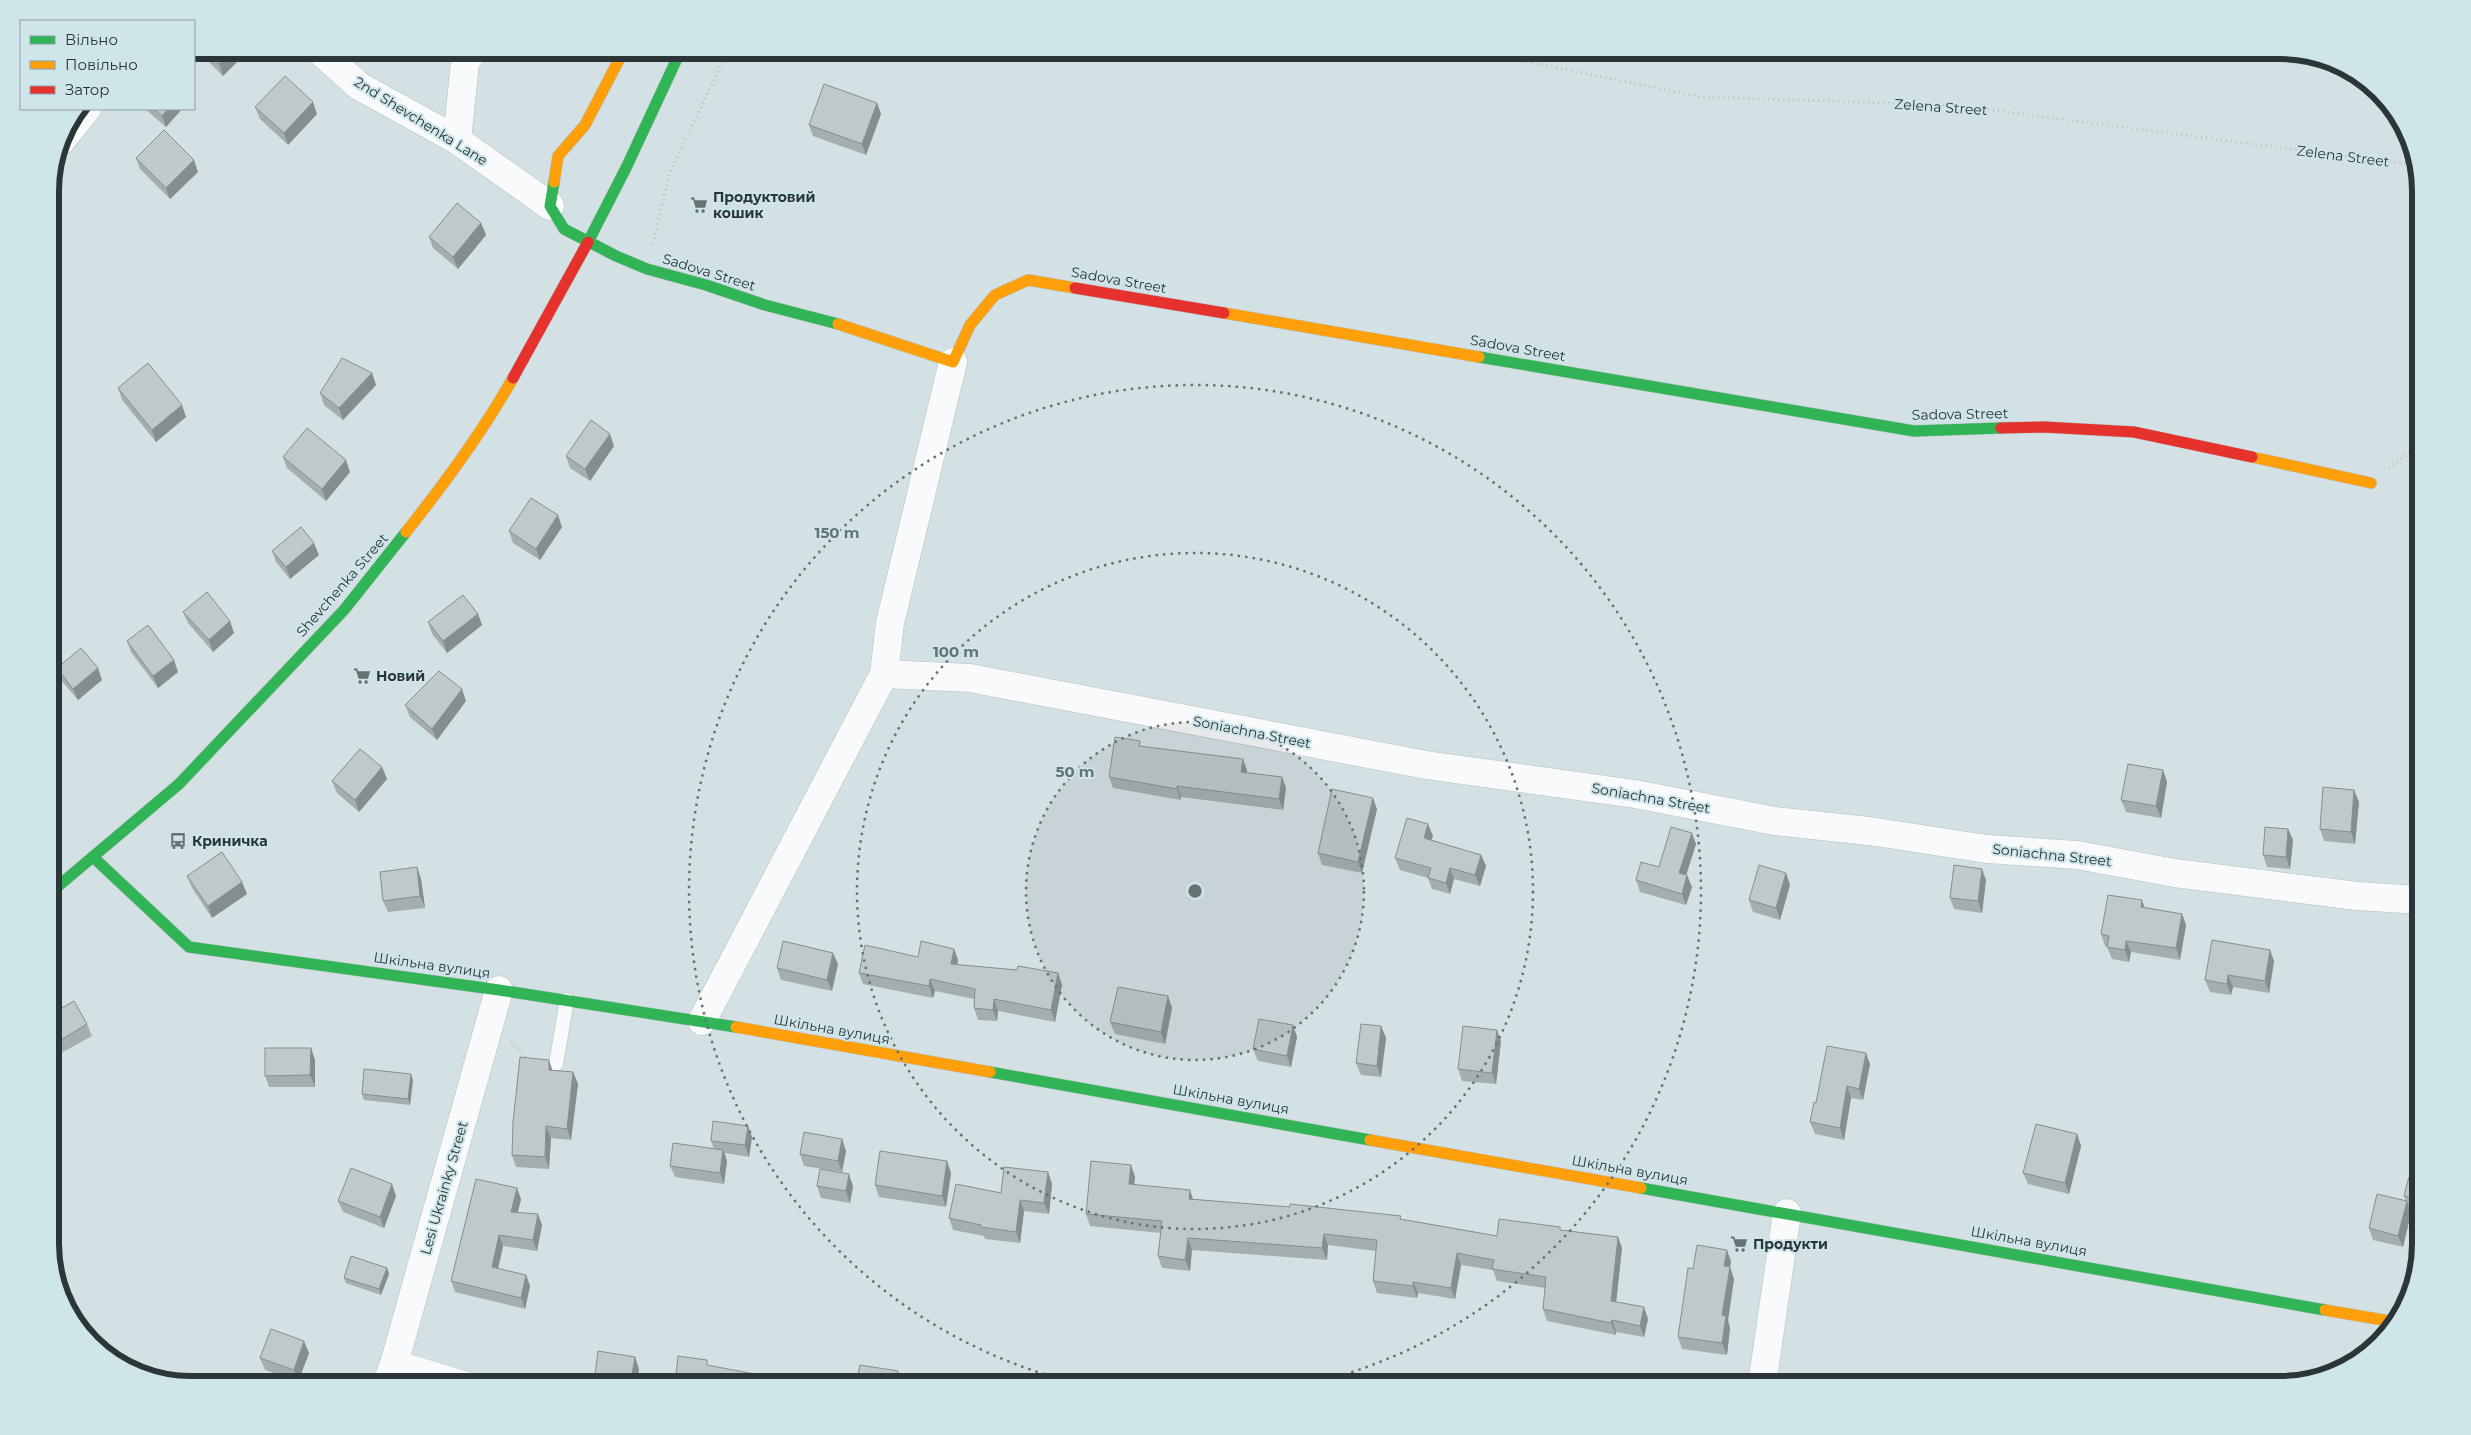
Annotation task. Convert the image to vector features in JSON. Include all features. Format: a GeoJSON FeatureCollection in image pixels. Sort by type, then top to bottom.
{"type":"FeatureCollection","features":[{"type":"Feature","properties":{"kind":"street","name":"2nd Shevchenka Lane"},"geometry":{"type":"LineString","coordinates":[[329,59],[359,86],[457,140],[550,206]]}},
{"type":"Feature","properties":{"kind":"street"},"geometry":{"type":"LineString","coordinates":[[457,140],[465,63],[467,59]]}},
{"type":"Feature","properties":{"kind":"street"},"geometry":{"type":"LineString","coordinates":[[550,206],[558,156],[585,125],[619,59]]}},
{"type":"Feature","properties":{"kind":"street","name":"Shevchenka Street"},"geometry":{"type":"LineString","coordinates":[[59,885],[179,784],[344,610],[438,492],[492,415],[562,292],[626,168],[677,59]]}},
{"type":"Feature","properties":{"kind":"street","name":"Sadova Street"},"geometry":{"type":"LineString","coordinates":[[550,206],[564,229],[647,269],[706,285],[764,305],[840,324],[953,362],[970,326],[995,295],[1028,280],[1914,431],[2044,427],[2134,432],[2371,483]]}},
{"type":"Feature","properties":{"kind":"street"},"geometry":{"type":"LineString","coordinates":[[702,1021],[884,674],[890,623],[953,362]]}},
{"type":"Feature","properties":{"kind":"street","name":"Soniachna Street"},"geometry":{"type":"LineString","coordinates":[[884,674],[970,678],[1426,765],[1635,794],[1775,821],[1869,831],[1987,848],[2076,855],[2175,873],[2357,896],[2412,899]]}},
{"type":"Feature","properties":{"kind":"street","name":"Шкільна вулиця"},"geometry":{"type":"LineString","coordinates":[[93,857],[189,947],[500,990],[702,1021],[2388,1321]]}},
{"type":"Feature","properties":{"kind":"street","name":"Lesi Ukrainky Street"},"geometry":{"type":"LineString","coordinates":[[390,1374],[500,990]]}},
{"type":"Feature","properties":{"kind":"street"},"geometry":{"type":"LineString","coordinates":[[1763,1376],[1788,1213]]}},
{"type":"Feature","properties":{"kind":"street"},"geometry":{"type":"LineString","coordinates":[[390,1374],[403,1376]]}},
{"type":"Feature","properties":{"kind":"lane"},"geometry":{"type":"LineString","coordinates":[[556,1064],[568,1000]]}},
{"type":"Feature","properties":{"kind":"path"},"geometry":{"type":"LineString","coordinates":[[647,269],[670,172],[724,59]]}},
{"type":"Feature","properties":{"kind":"path","name":"Zelena Street"},"geometry":{"type":"LineString","coordinates":[[1513,59],[1702,97],[1952,105],[2410,164]]}},
{"type":"Feature","properties":{"kind":"path"},"geometry":{"type":"LineString","coordinates":[[2371,483],[2412,450]]}},
{"type":"Feature","properties":{"kind":"path"},"geometry":{"type":"LineString","coordinates":[[492,1018],[526,1059],[556,1064]]}},
{"type":"Feature","properties":{"kind":"building"},"geometry":{"type":"Polygon","coordinates":[[[214,59],[224,59],[219,64],[214,59]]]}},
{"type":"Feature","properties":{"kind":"building"},"geometry":{"type":"Polygon","coordinates":[[[285,76],[313,102],[284,133],[255,107],[285,76]]]}},
{"type":"Feature","properties":{"kind":"building"},"geometry":{"type":"Polygon","coordinates":[[[824,84],[877,103],[862,144],[809,125],[824,84]]]}},
{"type":"Feature","properties":{"kind":"building"},"geometry":{"type":"Polygon","coordinates":[[[155,110],[167,110],[162,116],[155,110]]]}},
{"type":"Feature","properties":{"kind":"building"},"geometry":{"type":"Polygon","coordinates":[[[164,130],[194,160],[166,188],[136,158],[164,130]]]}},
{"type":"Feature","properties":{"kind":"building"},"geometry":{"type":"Polygon","coordinates":[[[457,203],[481,223],[453,257],[429,237],[457,203]]]}},
{"type":"Feature","properties":{"kind":"building"},"geometry":{"type":"Polygon","coordinates":[[[342,358],[372,373],[339,408],[320,393],[342,358]]]}},
{"type":"Feature","properties":{"kind":"building"},"geometry":{"type":"Polygon","coordinates":[[[148,363],[182,405],[152,430],[118,388],[148,363]]]}},
{"type":"Feature","properties":{"kind":"building"},"geometry":{"type":"Polygon","coordinates":[[[591,420],[610,434],[585,469],[566,456],[591,420]]]}},
{"type":"Feature","properties":{"kind":"building"},"geometry":{"type":"Polygon","coordinates":[[[307,428],[346,460],[322,489],[283,457],[307,428]]]}},
{"type":"Feature","properties":{"kind":"building"},"geometry":{"type":"Polygon","coordinates":[[[531,498],[558,515],[536,549],[509,531],[531,498]]]}},
{"type":"Feature","properties":{"kind":"building"},"geometry":{"type":"Polygon","coordinates":[[[301,527],[314,543],[286,567],[272,551],[301,527]]]}},
{"type":"Feature","properties":{"kind":"building"},"geometry":{"type":"Polygon","coordinates":[[[207,592],[230,621],[209,640],[183,612],[207,592]]]}},
{"type":"Feature","properties":{"kind":"building"},"geometry":{"type":"Polygon","coordinates":[[[463,595],[478,614],[443,641],[428,622],[463,595]]]}},
{"type":"Feature","properties":{"kind":"building"},"geometry":{"type":"Polygon","coordinates":[[[148,625],[174,660],[153,676],[127,641],[148,625]]]}},
{"type":"Feature","properties":{"kind":"building"},"geometry":{"type":"Polygon","coordinates":[[[81,648],[98,668],[73,689],[59,671],[59,666],[81,648]]]}},
{"type":"Feature","properties":{"kind":"building"},"geometry":{"type":"Polygon","coordinates":[[[439,671],[462,689],[432,729],[405,705],[439,671]]]}},
{"type":"Feature","properties":{"kind":"building"},"geometry":{"type":"Polygon","coordinates":[[[1115,737],[1140,741],[1139,746],[1243,759],[1241,772],[1282,777],[1279,799],[1177,786],[1177,789],[1109,777],[1115,737]]]}},
{"type":"Feature","properties":{"kind":"building"},"geometry":{"type":"Polygon","coordinates":[[[360,749],[382,767],[355,800],[332,781],[360,749]]]}},
{"type":"Feature","properties":{"kind":"building"},"geometry":{"type":"Polygon","coordinates":[[[2128,764],[2163,770],[2156,806],[2121,800],[2128,764]]]}},
{"type":"Feature","properties":{"kind":"building"},"geometry":{"type":"Polygon","coordinates":[[[2323,787],[2354,790],[2351,832],[2320,829],[2323,787]]]}},
{"type":"Feature","properties":{"kind":"building"},"geometry":{"type":"Polygon","coordinates":[[[1332,789],[1373,798],[1358,862],[1318,853],[1332,789]]]}},
{"type":"Feature","properties":{"kind":"building"},"geometry":{"type":"Polygon","coordinates":[[[1407,818],[1428,824],[1424,838],[1481,855],[1475,875],[1450,868],[1446,883],[1428,878],[1431,868],[1395,858],[1407,818]]]}},
{"type":"Feature","properties":{"kind":"building"},"geometry":{"type":"Polygon","coordinates":[[[1671,827],[1692,833],[1679,873],[1687,875],[1682,894],[1636,880],[1641,862],[1659,867],[1671,827]]]}},
{"type":"Feature","properties":{"kind":"building"},"geometry":{"type":"Polygon","coordinates":[[[2265,827],[2288,829],[2286,857],[2263,855],[2265,827]]]}},
{"type":"Feature","properties":{"kind":"building"},"geometry":{"type":"Polygon","coordinates":[[[222,852],[242,882],[208,906],[187,876],[222,852]]]}},
{"type":"Feature","properties":{"kind":"building"},"geometry":{"type":"Polygon","coordinates":[[[1759,865],[1786,873],[1776,908],[1749,900],[1759,865]]]}},
{"type":"Feature","properties":{"kind":"building"},"geometry":{"type":"Polygon","coordinates":[[[1954,865],[1982,869],[1978,901],[1950,898],[1954,865]]]}},
{"type":"Feature","properties":{"kind":"building"},"geometry":{"type":"Polygon","coordinates":[[[417,867],[420,896],[383,901],[380,872],[417,867]]]}},
{"type":"Feature","properties":{"kind":"building"},"geometry":{"type":"Polygon","coordinates":[[[2108,895],[2142,900],[2141,907],[2182,914],[2176,948],[2126,941],[2125,950],[2107,947],[2109,936],[2101,934],[2108,895]]]}},
{"type":"Feature","properties":{"kind":"building"},"geometry":{"type":"Polygon","coordinates":[[[2212,940],[2270,950],[2265,981],[2228,975],[2227,984],[2205,980],[2212,940]]]}},
{"type":"Feature","properties":{"kind":"building"},"geometry":{"type":"Polygon","coordinates":[[[783,941],[833,953],[827,980],[777,968],[783,941]]]}},
{"type":"Feature","properties":{"kind":"building"},"geometry":{"type":"Polygon","coordinates":[[[921,941],[954,949],[951,964],[1017,970],[1018,966],[1058,973],[1051,1010],[994,999],[993,1010],[974,1008],[975,989],[930,979],[929,986],[859,973],[865,945],[918,957],[921,941]]]}},
{"type":"Feature","properties":{"kind":"building"},"geometry":{"type":"Polygon","coordinates":[[[1118,987],[1168,996],[1161,1032],[1110,1022],[1118,987]]]}},
{"type":"Feature","properties":{"kind":"building"},"geometry":{"type":"Polygon","coordinates":[[[74,1001],[87,1024],[59,1041],[59,1010],[74,1001]]]}},
{"type":"Feature","properties":{"kind":"building"},"geometry":{"type":"Polygon","coordinates":[[[1259,1019],[1293,1025],[1287,1056],[1253,1049],[1259,1019]]]}},
{"type":"Feature","properties":{"kind":"building"},"geometry":{"type":"Polygon","coordinates":[[[1361,1024],[1381,1026],[1377,1066],[1356,1063],[1361,1024]]]}},
{"type":"Feature","properties":{"kind":"building"},"geometry":{"type":"Polygon","coordinates":[[[1463,1026],[1497,1030],[1492,1073],[1458,1069],[1463,1026]]]}},
{"type":"Feature","properties":{"kind":"building"},"geometry":{"type":"Polygon","coordinates":[[[1827,1046],[1866,1053],[1859,1089],[1847,1086],[1840,1128],[1810,1122],[1814,1102],[1816,1103],[1827,1046]]]}},
{"type":"Feature","properties":{"kind":"building"},"geometry":{"type":"Polygon","coordinates":[[[265,1048],[311,1048],[310,1075],[265,1076],[265,1048]]]}},
{"type":"Feature","properties":{"kind":"building"},"geometry":{"type":"Polygon","coordinates":[[[520,1057],[549,1060],[549,1070],[573,1072],[567,1129],[546,1126],[545,1157],[512,1155],[513,1122],[520,1057]]]}},
{"type":"Feature","properties":{"kind":"building"},"geometry":{"type":"Polygon","coordinates":[[[364,1069],[411,1074],[408,1099],[362,1094],[364,1069]]]}},
{"type":"Feature","properties":{"kind":"building"},"geometry":{"type":"Polygon","coordinates":[[[713,1121],[748,1126],[745,1145],[711,1141],[713,1121]]]}},
{"type":"Feature","properties":{"kind":"building"},"geometry":{"type":"Polygon","coordinates":[[[2036,1124],[2077,1134],[2065,1183],[2023,1173],[2036,1124]]]}},
{"type":"Feature","properties":{"kind":"building"},"geometry":{"type":"Polygon","coordinates":[[[804,1132],[842,1139],[838,1161],[800,1154],[804,1132]]]}},
{"type":"Feature","properties":{"kind":"building"},"geometry":{"type":"Polygon","coordinates":[[[673,1143],[723,1150],[720,1173],[670,1166],[673,1143]]]}},
{"type":"Feature","properties":{"kind":"building"},"geometry":{"type":"Polygon","coordinates":[[[880,1151],[947,1161],[942,1196],[875,1185],[880,1151]]]}},
{"type":"Feature","properties":{"kind":"building"},"geometry":{"type":"Polygon","coordinates":[[[1091,1161],[1131,1165],[1129,1184],[1190,1190],[1189,1199],[1290,1207],[1290,1204],[1401,1216],[1400,1219],[1497,1236],[1499,1219],[1560,1227],[1560,1230],[1618,1237],[1611,1301],[1644,1307],[1640,1326],[1612,1320],[1611,1323],[1543,1309],[1546,1277],[1492,1269],[1494,1260],[1457,1253],[1451,1288],[1413,1282],[1413,1286],[1373,1281],[1377,1240],[1324,1234],[1322,1248],[1188,1238],[1185,1260],[1158,1256],[1162,1221],[1086,1214],[1091,1161]]]}},
{"type":"Feature","properties":{"kind":"building"},"geometry":{"type":"Polygon","coordinates":[[[1004,1167],[1048,1172],[1044,1203],[1020,1200],[1016,1232],[981,1227],[981,1225],[949,1218],[956,1184],[1001,1193],[1004,1167]]]}},
{"type":"Feature","properties":{"kind":"building"},"geometry":{"type":"Polygon","coordinates":[[[351,1168],[392,1184],[380,1217],[338,1201],[351,1168]]]}},
{"type":"Feature","properties":{"kind":"building"},"geometry":{"type":"Polygon","coordinates":[[[820,1169],[849,1174],[846,1191],[817,1186],[820,1169]]]}},
{"type":"Feature","properties":{"kind":"building"},"geometry":{"type":"Polygon","coordinates":[[[2409,1177],[2412,1178],[2412,1198],[2404,1196],[2409,1177]]]}},
{"type":"Feature","properties":{"kind":"building"},"geometry":{"type":"Polygon","coordinates":[[[476,1179],[517,1188],[511,1212],[538,1214],[533,1240],[499,1235],[492,1267],[526,1275],[521,1298],[451,1281],[476,1179]]]}},
{"type":"Feature","properties":{"kind":"building"},"geometry":{"type":"Polygon","coordinates":[[[2377,1194],[2407,1201],[2398,1236],[2369,1228],[2377,1194]]]}},
{"type":"Feature","properties":{"kind":"building"},"geometry":{"type":"Polygon","coordinates":[[[1697,1245],[1727,1250],[1724,1266],[1730,1267],[1722,1315],[1726,1316],[1722,1343],[1678,1337],[1688,1268],[1693,1269],[1697,1245]]]}},
{"type":"Feature","properties":{"kind":"building"},"geometry":{"type":"Polygon","coordinates":[[[351,1256],[387,1268],[379,1289],[344,1278],[351,1256]]]}},
{"type":"Feature","properties":{"kind":"building"},"geometry":{"type":"Polygon","coordinates":[[[271,1329],[304,1341],[294,1370],[260,1358],[271,1329]]]}},
{"type":"Feature","properties":{"kind":"building"},"geometry":{"type":"Polygon","coordinates":[[[598,1351],[635,1357],[632,1376],[595,1374],[598,1351]]]}},
{"type":"Feature","properties":{"kind":"building"},"geometry":{"type":"Polygon","coordinates":[[[678,1356],[707,1360],[707,1365],[765,1376],[668,1376],[668,1374],[676,1375],[678,1356]]]}},
{"type":"Feature","properties":{"kind":"building"},"geometry":{"type":"Polygon","coordinates":[[[860,1365],[898,1371],[897,1376],[858,1376],[860,1365]]]}},
{"type":"Feature","properties":{"kind":"traffic: fast"},"geometry":{"type":"LineString","coordinates":[[588,242],[626,168],[677,59]]}},
{"type":"Feature","properties":{"kind":"traffic: fast"},"geometry":{"type":"LineString","coordinates":[[554,182],[550,206],[564,229],[616,256],[647,269],[706,285],[765,305],[838,324]]}},
{"type":"Feature","properties":{"kind":"traffic: fast"},"geometry":{"type":"LineString","coordinates":[[1479,357],[1914,431],[2001,428]]}},
{"type":"Feature","properties":{"kind":"traffic: fast"},"geometry":{"type":"LineString","coordinates":[[59,885],[179,784],[344,610],[406,532]]}},
{"type":"Feature","properties":{"kind":"traffic: fast"},"geometry":{"type":"LineString","coordinates":[[93,857],[189,947],[499,990],[736,1027]]}},
{"type":"Feature","properties":{"kind":"traffic: fast"},"geometry":{"type":"LineString","coordinates":[[990,1072],[1370,1140]]}},
{"type":"Feature","properties":{"kind":"traffic: fast"},"geometry":{"type":"LineString","coordinates":[[1641,1188],[2325,1310]]}},
{"type":"Feature","properties":{"kind":"traffic: slow"},"geometry":{"type":"LineString","coordinates":[[554,182],[558,156],[585,125],[619,59]]}},
{"type":"Feature","properties":{"kind":"traffic: slow"},"geometry":{"type":"LineString","coordinates":[[838,324],[953,362],[970,325],[995,295],[1028,280],[1075,288]]}},
{"type":"Feature","properties":{"kind":"traffic: slow"},"geometry":{"type":"LineString","coordinates":[[1224,313],[1479,357]]}},
{"type":"Feature","properties":{"kind":"traffic: slow"},"geometry":{"type":"LineString","coordinates":[[406,532],[463,457],[513,378]]}},
{"type":"Feature","properties":{"kind":"traffic: slow"},"geometry":{"type":"LineString","coordinates":[[2252,457],[2371,483]]}},
{"type":"Feature","properties":{"kind":"traffic: slow"},"geometry":{"type":"LineString","coordinates":[[736,1027],[990,1072]]}},
{"type":"Feature","properties":{"kind":"traffic: slow"},"geometry":{"type":"LineString","coordinates":[[1370,1140],[1641,1188]]}},
{"type":"Feature","properties":{"kind":"traffic: slow"},"geometry":{"type":"LineString","coordinates":[[2325,1310],[2388,1321]]}},
{"type":"Feature","properties":{"kind":"traffic: jam"},"geometry":{"type":"LineString","coordinates":[[513,378],[588,242]]}},
{"type":"Feature","properties":{"kind":"traffic: jam"},"geometry":{"type":"LineString","coordinates":[[1075,288],[1224,313]]}},
{"type":"Feature","properties":{"kind":"traffic: jam"},"geometry":{"type":"LineString","coordinates":[[2001,428],[2044,427],[2134,432],[2252,457]]}},
{"type":"Feature","properties":{"kind":"place","name":"Продуктовий кошик"},"geometry":{"type":"Point","coordinates":[699,205]}},
{"type":"Feature","properties":{"kind":"place","name":"Новий"},"geometry":{"type":"Point","coordinates":[362,676]}},
{"type":"Feature","properties":{"kind":"place","name":"Криничка"},"geometry":{"type":"Point","coordinates":[178,841]}},
{"type":"Feature","properties":{"kind":"place","name":"Продукти"},"geometry":{"type":"Point","coordinates":[1739,1244]}}]}
